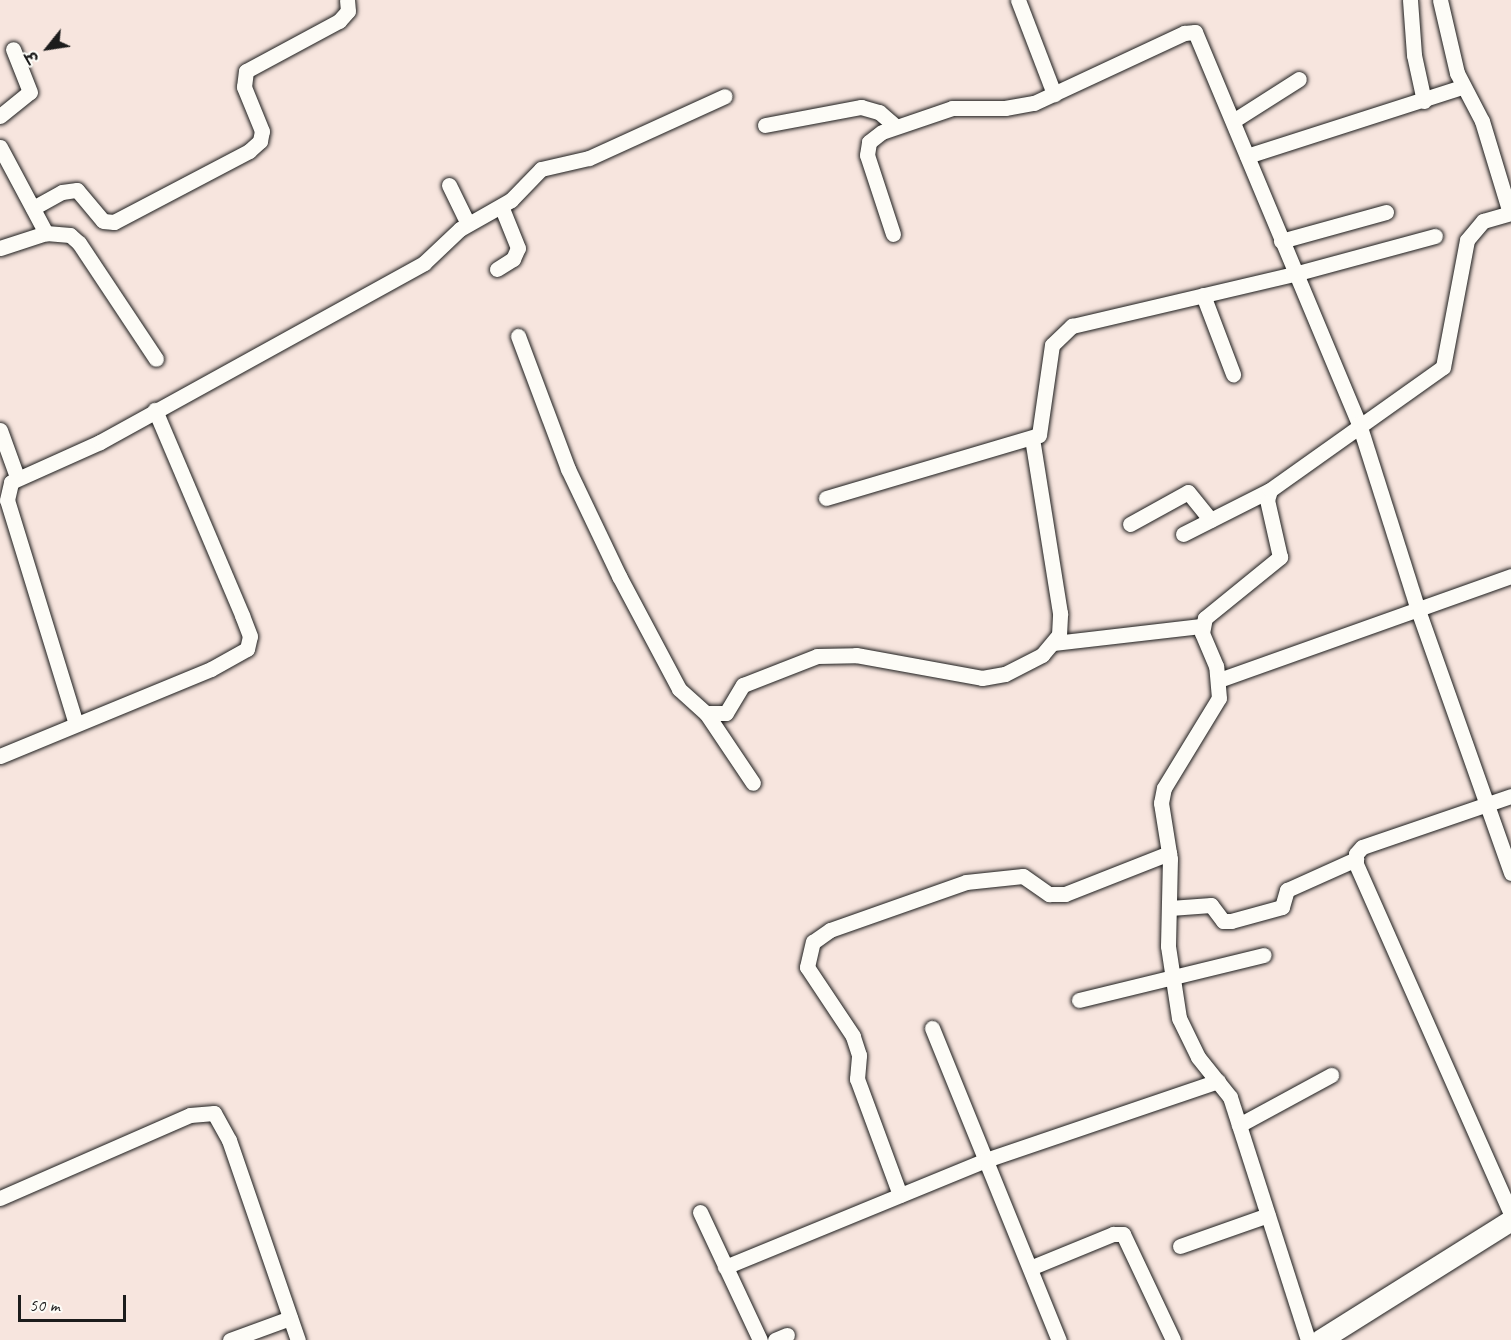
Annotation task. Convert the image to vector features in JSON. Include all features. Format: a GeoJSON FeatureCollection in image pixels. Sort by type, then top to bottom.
{"type":"FeatureCollection","features":[{"type":"Feature","properties":{"kind":"street"},"geometry":{"type":"LineString","coordinates":[[33,208],[62,192],[77,190],[104,221],[114,222],[249,151],[262,136],[243,81],[246,71],[339,21],[348,11],[347,0]]}},
{"type":"Feature","properties":{"kind":"street"},"geometry":{"type":"LineString","coordinates":[[1018,0],[1054,94]]}},
{"type":"Feature","properties":{"kind":"street"},"geometry":{"type":"LineString","coordinates":[[1410,0],[1414,55],[1424,101]]}},
{"type":"Feature","properties":{"kind":"street"},"geometry":{"type":"LineString","coordinates":[[1183,534],[1270,490],[1359,424],[1435,376],[1443,367],[1467,240],[1483,221],[1510,213],[1482,121],[1462,87],[1440,0]]}},
{"type":"Feature","properties":{"kind":"street"},"geometry":{"type":"LineString","coordinates":[[893,234],[867,155],[869,142],[895,126],[952,108],[1019,107],[1054,94],[1190,30],[1199,37],[1294,274],[1359,424],[1418,610],[1511,873]]}},
{"type":"Feature","properties":{"kind":"street"},"geometry":{"type":"LineString","coordinates":[[0,116],[30,92],[13,50]]}},
{"type":"Feature","properties":{"kind":"street"},"geometry":{"type":"LineString","coordinates":[[1233,121],[1299,79]]}},
{"type":"Feature","properties":{"kind":"street"},"geometry":{"type":"LineString","coordinates":[[1247,156],[1462,87]]}},
{"type":"Feature","properties":{"kind":"street"},"geometry":{"type":"LineString","coordinates":[[76,724],[7,500],[7,488],[17,477],[99,442],[424,263],[468,224],[501,206],[541,169],[589,158],[724,96]]}},
{"type":"Feature","properties":{"kind":"street"},"geometry":{"type":"LineString","coordinates":[[765,125],[861,107],[879,112],[895,126]]}},
{"type":"Feature","properties":{"kind":"street"},"geometry":{"type":"LineString","coordinates":[[0,147],[46,234]]}},
{"type":"Feature","properties":{"kind":"street"},"geometry":{"type":"LineString","coordinates":[[449,185],[468,224]]}},
{"type":"Feature","properties":{"kind":"street"},"geometry":{"type":"LineString","coordinates":[[497,269],[513,259],[518,248],[501,206]]}},
{"type":"Feature","properties":{"kind":"street"},"geometry":{"type":"LineString","coordinates":[[1281,241],[1386,212]]}},
{"type":"Feature","properties":{"kind":"street"},"geometry":{"type":"LineString","coordinates":[[0,248],[46,234],[70,235],[79,243],[156,359]]}},
{"type":"Feature","properties":{"kind":"street"},"geometry":{"type":"LineString","coordinates":[[825,498],[1032,439],[1042,428],[1052,345],[1060,333],[1072,326],[1294,274],[1435,236]]}},
{"type":"Feature","properties":{"kind":"street"},"geometry":{"type":"LineString","coordinates":[[1203,295],[1233,374]]}},
{"type":"Feature","properties":{"kind":"street"},"geometry":{"type":"LineString","coordinates":[[518,336],[568,469],[619,576],[680,688],[706,713],[753,783]]}},
{"type":"Feature","properties":{"kind":"street"},"geometry":{"type":"LineString","coordinates":[[0,756],[221,664],[241,655],[250,644],[242,615],[156,410]]}},
{"type":"Feature","properties":{"kind":"street"},"geometry":{"type":"LineString","coordinates":[[0,430],[17,477]]}},
{"type":"Feature","properties":{"kind":"street"},"geometry":{"type":"LineString","coordinates":[[706,713],[726,713],[743,685],[817,656],[856,655],[982,678],[1005,674],[1042,655],[1059,635],[1060,613],[1032,439]]}},
{"type":"Feature","properties":{"kind":"street"},"geometry":{"type":"LineString","coordinates":[[1270,490],[1267,500],[1280,557],[1205,618],[1202,626],[1219,680],[1218,698],[1164,788],[1161,803],[1168,853],[1171,979],[1187,1037],[1230,1097],[1308,1340]]}},
{"type":"Feature","properties":{"kind":"street"},"geometry":{"type":"LineString","coordinates":[[1130,524],[1188,492],[1211,520]]}},
{"type":"Feature","properties":{"kind":"street"},"geometry":{"type":"LineString","coordinates":[[1219,680],[1511,576]]}},
{"type":"Feature","properties":{"kind":"street"},"geometry":{"type":"LineString","coordinates":[[1054,643],[1202,626]]}},
{"type":"Feature","properties":{"kind":"street"},"geometry":{"type":"LineString","coordinates":[[1170,908],[1211,905],[1223,921],[1231,921],[1282,907],[1287,890],[1356,859],[1362,847],[1511,796]]}},
{"type":"Feature","properties":{"kind":"street"},"geometry":{"type":"LineString","coordinates":[[900,1196],[857,1079],[859,1055],[854,1036],[807,968],[813,942],[830,930],[966,882],[1023,876],[1034,880],[1048,894],[1065,894],[1168,853]]}},
{"type":"Feature","properties":{"kind":"street"},"geometry":{"type":"LineString","coordinates":[[1356,859],[1511,1214]]}},
{"type":"Feature","properties":{"kind":"street"},"geometry":{"type":"LineString","coordinates":[[1079,1000],[1264,955]]}},
{"type":"Feature","properties":{"kind":"street"},"geometry":{"type":"LineString","coordinates":[[932,1028],[1059,1340]]}},
{"type":"Feature","properties":{"kind":"street"},"geometry":{"type":"LineString","coordinates":[[1239,1125],[1331,1075]]}},
{"type":"Feature","properties":{"kind":"street"},"geometry":{"type":"LineString","coordinates":[[725,1266],[986,1160],[1218,1081]]}},
{"type":"Feature","properties":{"kind":"street"},"geometry":{"type":"LineString","coordinates":[[0,1198],[190,1115],[214,1113],[229,1140],[298,1340]]}},
{"type":"Feature","properties":{"kind":"street"},"geometry":{"type":"LineString","coordinates":[[700,1212],[760,1340]]}},
{"type":"Feature","properties":{"kind":"street"},"geometry":{"type":"LineString","coordinates":[[1180,1246],[1268,1215]]}},
{"type":"Feature","properties":{"kind":"street"},"geometry":{"type":"LineString","coordinates":[[1320,1340],[1511,1220]]}},
{"type":"Feature","properties":{"kind":"street"},"geometry":{"type":"LineString","coordinates":[[1030,1268],[1113,1234],[1123,1234],[1173,1340]]}},
{"type":"Feature","properties":{"kind":"street"},"geometry":{"type":"LineString","coordinates":[[230,1340],[290,1318]]}}]}
